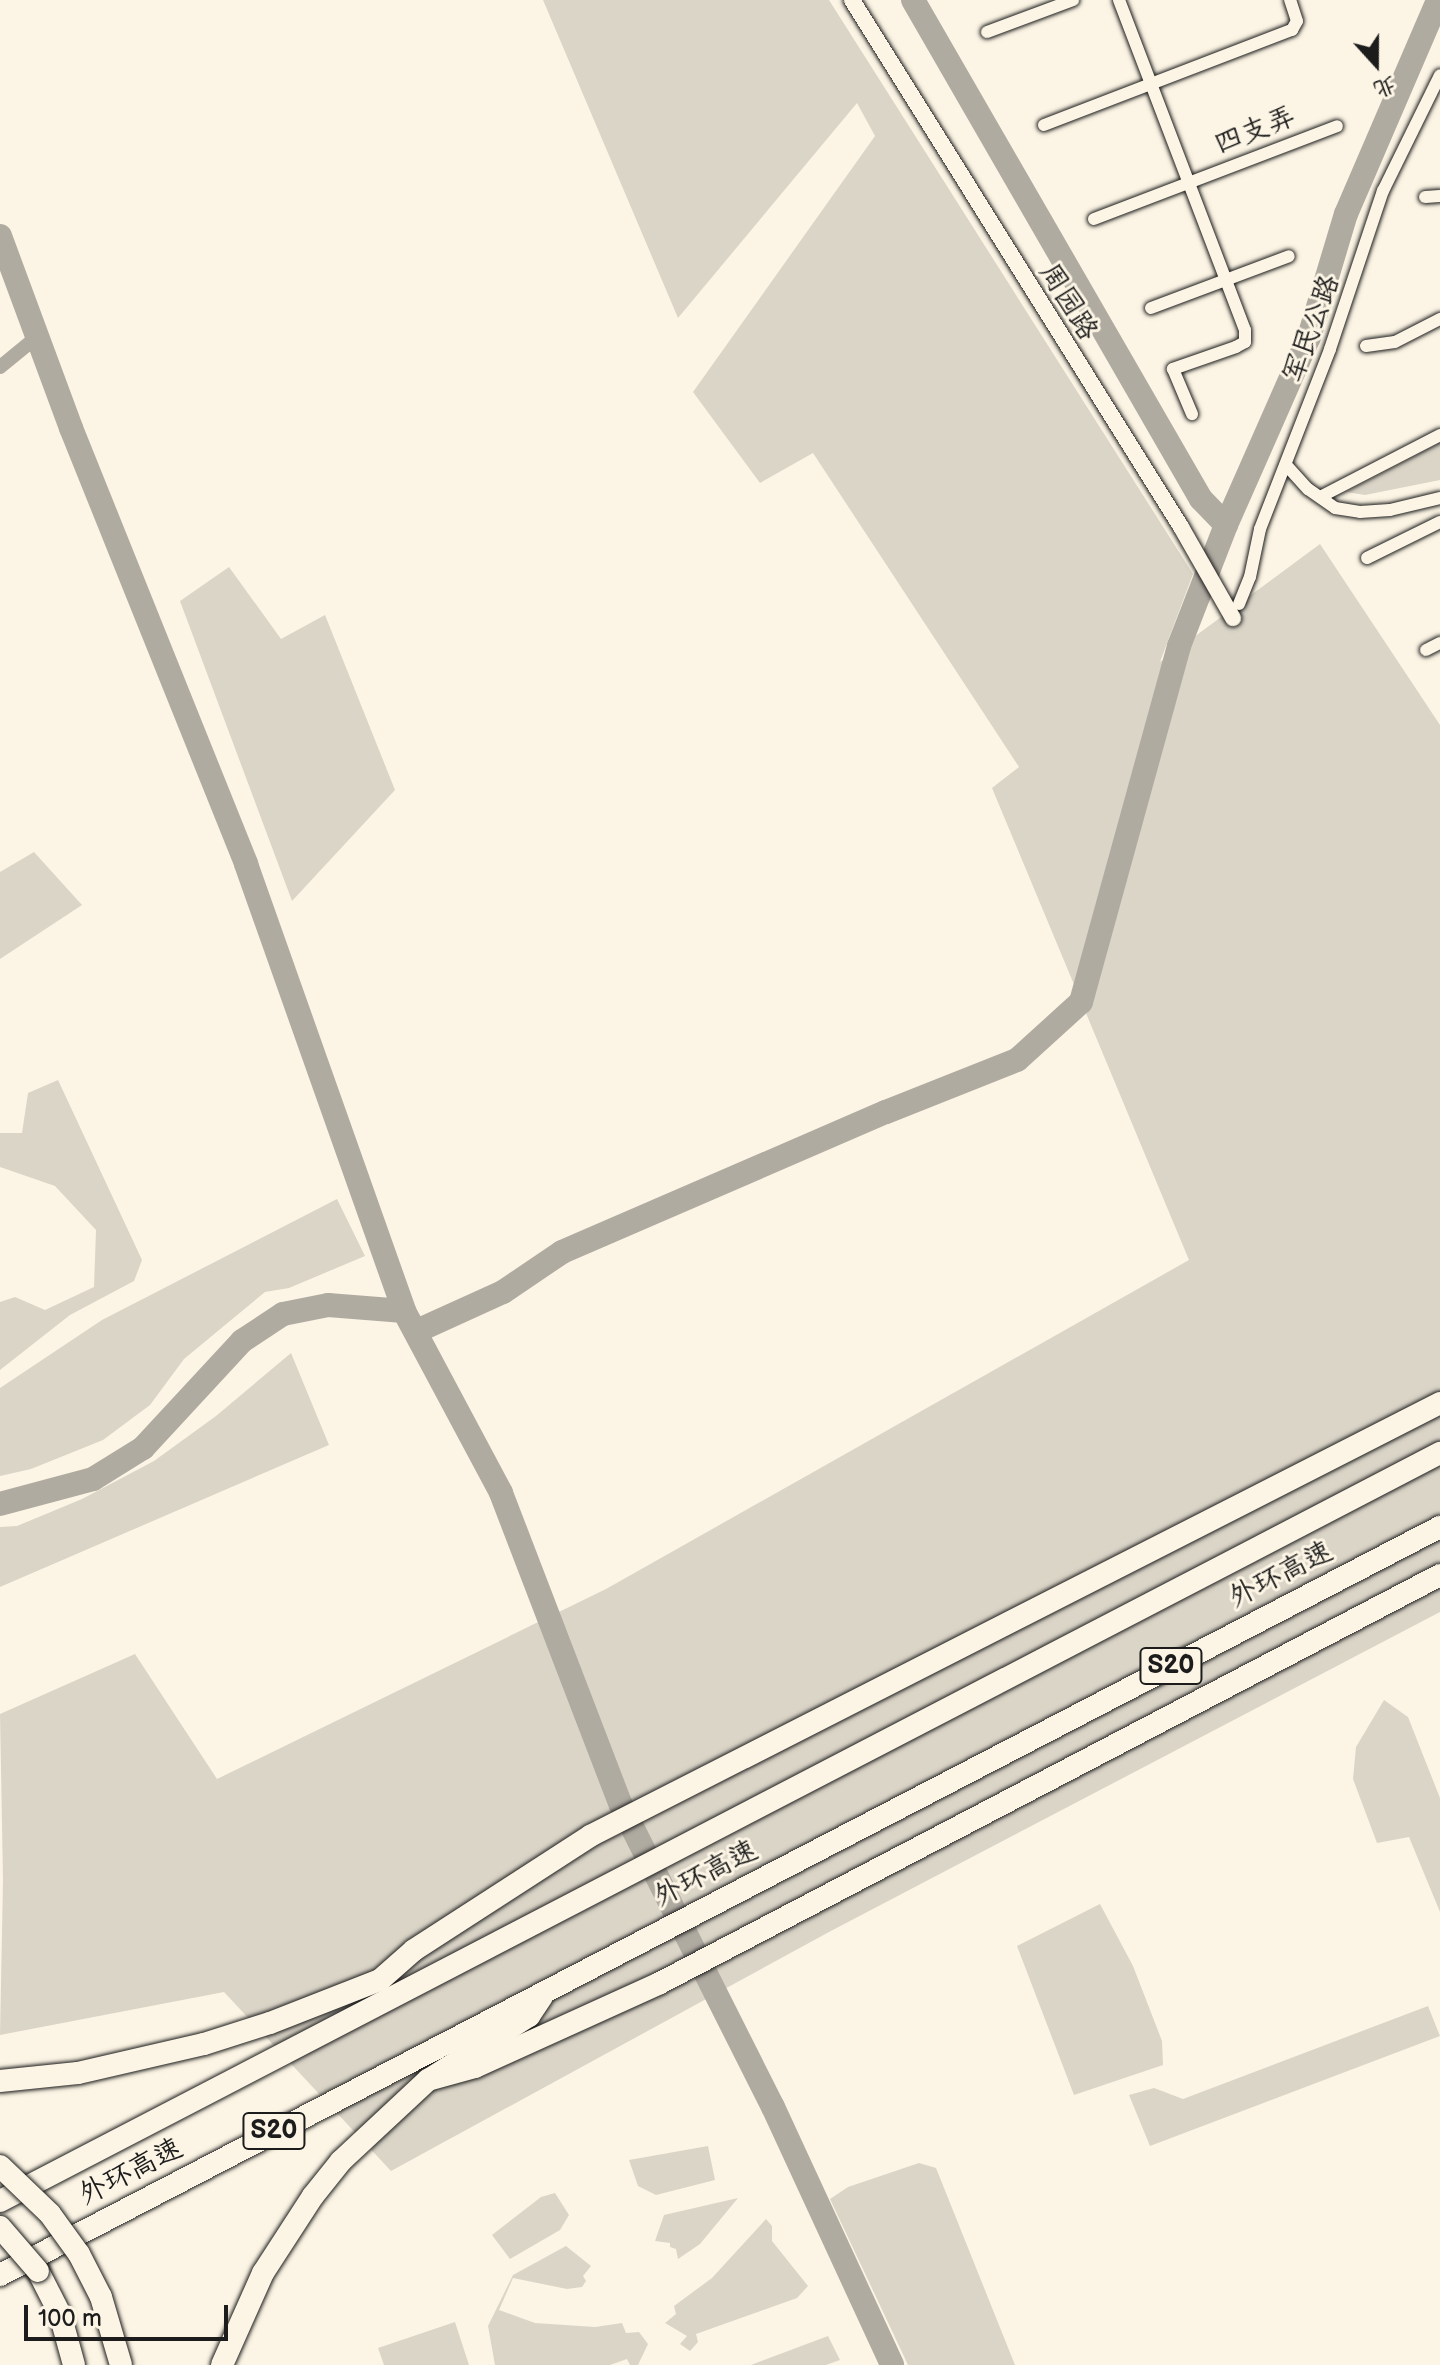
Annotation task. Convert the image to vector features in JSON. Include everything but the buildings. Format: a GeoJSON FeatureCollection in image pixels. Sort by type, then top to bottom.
{"type":"FeatureCollection","features":[{"type":"Feature","properties":{"kind":"highway"},"geometry":{"type":"LineString","coordinates":[[380,1980],[414,1950],[590,1836],[1440,1403]]}},
{"type":"Feature","properties":{"kind":"highway","name":"外环高速"},"geometry":{"type":"LineString","coordinates":[[0,2201],[1440,1453]]}},
{"type":"Feature","properties":{"kind":"highway","name":"外环高速"},"geometry":{"type":"LineString","coordinates":[[0,2275],[1440,1527]]}},
{"type":"Feature","properties":{"kind":"highway"},"geometry":{"type":"LineString","coordinates":[[428,2080],[475,2067],[660,1983],[1440,1575]]}},
{"type":"Feature","properties":{"kind":"highway"},"geometry":{"type":"LineString","coordinates":[[0,2081],[78,2073],[204,2044],[380,1980],[425,1980]]}},
{"type":"Feature","properties":{"kind":"highway"},"geometry":{"type":"LineString","coordinates":[[222,2365],[263,2273],[313,2196],[368,2133],[428,2080],[529,2016],[548,1989]]}},
{"type":"Feature","properties":{"kind":"highway"},"geometry":{"type":"LineString","coordinates":[[0,2166],[42,2205],[79,2254],[101,2297],[121,2365]]}},
{"type":"Feature","properties":{"kind":"highway"},"geometry":{"type":"LineString","coordinates":[[0,2227],[38,2271],[60,2314],[74,2365]]}},
{"type":"Feature","properties":{"kind":"street","name":"周园路"},"geometry":{"type":"LineString","coordinates":[[852,0],[1236,611]]}},
{"type":"Feature","properties":{"kind":"street"},"geometry":{"type":"LineString","coordinates":[[987,32],[1073,0]]}},
{"type":"Feature","properties":{"kind":"street","name":"四支弄"},"geometry":{"type":"LineString","coordinates":[[1119,0],[1245,330],[1245,342],[1173,369],[1192,414]]}},
{"type":"Feature","properties":{"kind":"street"},"geometry":{"type":"LineString","coordinates":[[1044,125],[1292,30],[1297,21],[1291,2],[1305,0]]}},
{"type":"Feature","properties":{"kind":"street","name":"军民公路"},"geometry":{"type":"LineString","coordinates":[[1236,611],[1250,577],[1260,529],[1287,466],[1361,264],[1383,191],[1440,75]]}},
{"type":"Feature","properties":{"kind":"street","name":"四支弄"},"geometry":{"type":"LineString","coordinates":[[1094,219],[1337,126]]}},
{"type":"Feature","properties":{"kind":"street"},"geometry":{"type":"LineString","coordinates":[[1425,197],[1440,196]]}},
{"type":"Feature","properties":{"kind":"street"},"geometry":{"type":"LineString","coordinates":[[1151,308],[1289,256]]}},
{"type":"Feature","properties":{"kind":"street"},"geometry":{"type":"LineString","coordinates":[[1366,346],[1395,342],[1440,319]]}},
{"type":"Feature","properties":{"kind":"street"},"geometry":{"type":"LineString","coordinates":[[1320,497],[1440,435]]}},
{"type":"Feature","properties":{"kind":"street"},"geometry":{"type":"LineString","coordinates":[[1287,466],[1335,508],[1360,512],[1419,505],[1440,498]]}},
{"type":"Feature","properties":{"kind":"street"},"geometry":{"type":"LineString","coordinates":[[1367,558],[1440,522]]}},
{"type":"Feature","properties":{"kind":"street"},"geometry":{"type":"LineString","coordinates":[[1426,650],[1440,643]]}},
{"type":"Feature","properties":{"kind":"shaded area"},"geometry":{"type":"Polygon","coordinates":[[[543,0],[829,0],[1193,574],[1160,662],[1320,544],[1440,725],[1440,1612],[829,1932],[391,2171],[224,1992],[0,2035],[3,1880],[0,1714],[135,1654],[217,1779],[606,1589],[1189,1260],[992,788],[1019,767],[813,453],[760,483],[693,392],[875,136],[857,103],[678,318],[543,0]]]}},
{"type":"Feature","properties":{"kind":"shaded area"},"geometry":{"type":"Polygon","coordinates":[[[1440,443],[1440,480],[1365,495],[1346,492],[1440,443]]]}},
{"type":"Feature","properties":{"kind":"shaded area"},"geometry":{"type":"Polygon","coordinates":[[[229,567],[281,639],[325,615],[395,790],[292,901],[180,601],[229,567]]]}},
{"type":"Feature","properties":{"kind":"shaded area"},"geometry":{"type":"Polygon","coordinates":[[[34,852],[82,905],[0,959],[0,872],[34,852]]]}},
{"type":"Feature","properties":{"kind":"shaded area"},"geometry":{"type":"Polygon","coordinates":[[[58,1080],[142,1260],[134,1281],[70,1315],[0,1370],[0,1302],[15,1297],[45,1310],[94,1287],[96,1230],[55,1186],[0,1167],[0,1133],[22,1133],[28,1093],[58,1080]]]}},
{"type":"Feature","properties":{"kind":"shaded area"},"geometry":{"type":"Polygon","coordinates":[[[337,1199],[365,1256],[289,1288],[265,1292],[184,1359],[150,1405],[103,1440],[31,1469],[0,1476],[0,1388],[102,1320],[337,1199]]]}},
{"type":"Feature","properties":{"kind":"shaded area"},"geometry":{"type":"Polygon","coordinates":[[[291,1353],[329,1445],[0,1587],[0,1527],[17,1526],[82,1499],[154,1461],[216,1416],[291,1353]]]}},
{"type":"Feature","properties":{"kind":"shaded area"},"geometry":{"type":"Polygon","coordinates":[[[1384,1700],[1408,1717],[1440,1798],[1440,1912],[1409,1837],[1377,1843],[1353,1779],[1356,1747],[1384,1700]]]}},
{"type":"Feature","properties":{"kind":"shaded area"},"geometry":{"type":"Polygon","coordinates":[[[1100,1904],[1133,1966],[1162,2041],[1163,2065],[1074,2095],[1017,1946],[1100,1904]]]}},
{"type":"Feature","properties":{"kind":"shaded area"},"geometry":{"type":"Polygon","coordinates":[[[1428,2006],[1440,2036],[1150,2146],[1129,2095],[1154,2088],[1183,2099],[1428,2006]]]}},
{"type":"Feature","properties":{"kind":"shaded area"},"geometry":{"type":"Polygon","coordinates":[[[708,2146],[715,2180],[656,2195],[638,2186],[629,2160],[708,2146]]]}},
{"type":"Feature","properties":{"kind":"shaded area"},"geometry":{"type":"Polygon","coordinates":[[[919,2163],[936,2168],[1015,2365],[908,2365],[830,2199],[848,2187],[919,2163]]]}},
{"type":"Feature","properties":{"kind":"shaded area"},"geometry":{"type":"Polygon","coordinates":[[[555,2193],[569,2215],[560,2230],[510,2259],[492,2235],[541,2197],[555,2193]]]}},
{"type":"Feature","properties":{"kind":"shaded area"},"geometry":{"type":"Polygon","coordinates":[[[738,2198],[700,2244],[678,2259],[676,2249],[670,2247],[670,2243],[655,2241],[664,2215],[738,2198]]]}},
{"type":"Feature","properties":{"kind":"shaded area"},"geometry":{"type":"Polygon","coordinates":[[[766,2219],[772,2226],[772,2241],[808,2286],[797,2298],[696,2334],[698,2342],[690,2351],[680,2344],[687,2336],[665,2323],[676,2314],[674,2306],[712,2278],[766,2219]]]}},
{"type":"Feature","properties":{"kind":"shaded area"},"geometry":{"type":"Polygon","coordinates":[[[566,2246],[591,2266],[583,2276],[586,2281],[582,2287],[567,2289],[513,2278],[499,2310],[535,2323],[595,2327],[622,2323],[626,2333],[639,2332],[648,2344],[638,2365],[630,2365],[627,2359],[610,2365],[495,2365],[488,2326],[513,2275],[566,2246]]]}},
{"type":"Feature","properties":{"kind":"shaded area"},"geometry":{"type":"Polygon","coordinates":[[[455,2322],[469,2365],[384,2365],[378,2348],[455,2322]]]}},
{"type":"Feature","properties":{"kind":"shaded area"},"geometry":{"type":"Polygon","coordinates":[[[828,2336],[840,2360],[826,2365],[751,2365],[828,2336]]]}},
{"type":"Feature","properties":{"kind":"waterway"},"geometry":{"type":"LineString","coordinates":[[913,0],[1201,499],[1226,525]]}},
{"type":"Feature","properties":{"kind":"waterway"},"geometry":{"type":"LineString","coordinates":[[417,1331],[503,1292],[562,1252],[886,1112],[1017,1060],[1081,1002],[1179,646],[1226,525],[1309,337],[1346,214],[1438,0]]}},
{"type":"Feature","properties":{"kind":"waterway"},"geometry":{"type":"LineString","coordinates":[[0,236],[71,428],[246,864],[404,1311],[501,1493],[621,1805],[773,2107],[892,2365]]}},
{"type":"Feature","properties":{"kind":"waterway"},"geometry":{"type":"LineString","coordinates":[[0,367],[38,336]]}},
{"type":"Feature","properties":{"kind":"waterway"},"geometry":{"type":"LineString","coordinates":[[0,1504],[93,1479],[143,1448],[242,1341],[283,1314],[328,1305],[404,1311]]}}]}
